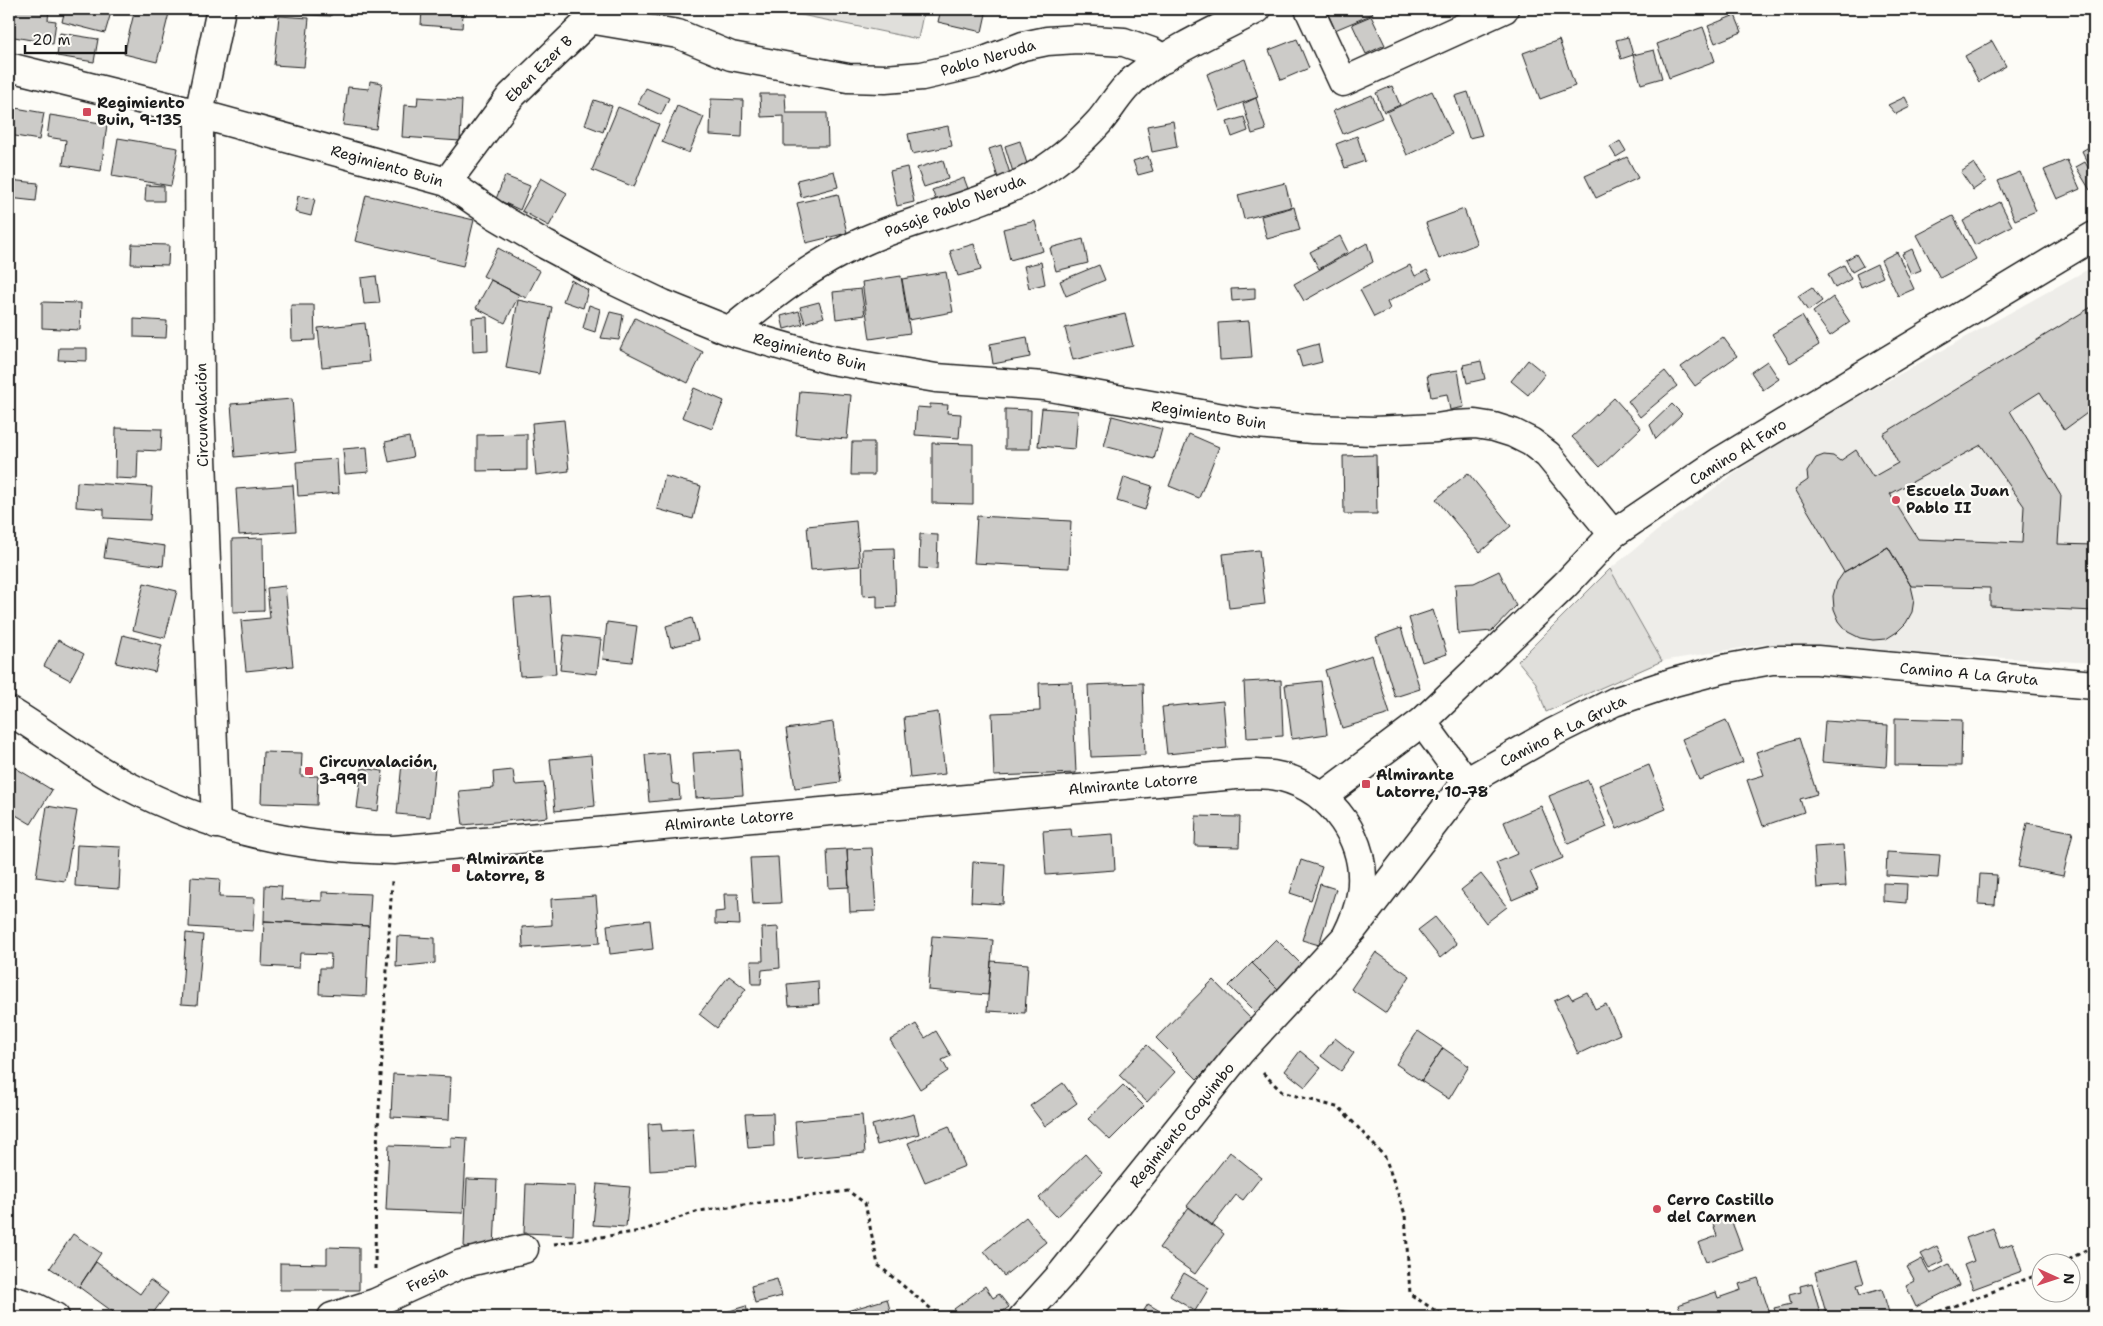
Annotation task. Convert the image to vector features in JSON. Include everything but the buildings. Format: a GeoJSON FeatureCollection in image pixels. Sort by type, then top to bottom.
{"type":"FeatureCollection","features":[{"type":"Feature","properties":{"kind":"street","name":"Circunvalación"},"geometry":{"type":"LineString","coordinates":[[216,824],[200,404],[199,114],[221,9]]}},
{"type":"Feature","properties":{"kind":"street"},"geometry":{"type":"LineString","coordinates":[[1164,59],[1257,9]]}},
{"type":"Feature","properties":{"kind":"street"},"geometry":{"type":"LineString","coordinates":[[1310,9],[1343,82],[1504,9]]}},
{"type":"Feature","properties":{"kind":"street","name":"Pablo Neruda"},"geometry":{"type":"LineString","coordinates":[[592,12],[678,34],[731,56],[848,78],[885,79],[922,76],[979,63],[1023,46],[1047,41],[1077,39],[1124,42],[1152,52],[1164,59]]}},
{"type":"Feature","properties":{"kind":"street","name":"Eben Ezer B"},"geometry":{"type":"LineString","coordinates":[[447,182],[510,96],[592,12]]}},
{"type":"Feature","properties":{"kind":"street","name":"Pasaje Pablo Neruda"},"geometry":{"type":"LineString","coordinates":[[730,331],[773,295],[828,259],[864,241],[1026,180],[1054,163],[1090,131],[1122,90],[1141,73],[1164,59]]}},
{"type":"Feature","properties":{"kind":"street","name":"Regimiento Buin"},"geometry":{"type":"LineString","coordinates":[[9,68],[199,114],[447,182],[504,220],[598,273],[663,304],[730,331],[831,360],[936,378],[1044,386],[1257,424],[1312,430],[1374,431],[1475,424],[1494,427],[1532,442],[1548,455],[1613,534]]}},
{"type":"Feature","properties":{"kind":"street","name":"Camino Al Faro"},"geometry":{"type":"LineString","coordinates":[[1322,797],[1422,722],[1565,585],[1613,534],[1718,462],[2094,236]]}},
{"type":"Feature","properties":{"kind":"street","name":"Camino A La Gruta"},"geometry":{"type":"LineString","coordinates":[[1346,937],[1466,782],[1554,732],[1614,702],[1674,682],[1723,669],[1772,660],[1817,660],[2094,685]]}},
{"type":"Feature","properties":{"kind":"street","name":"Almirante Latorre"},"geometry":{"type":"LineString","coordinates":[[9,710],[39,728],[80,758],[123,784],[169,806],[216,824],[259,836],[349,849],[394,850],[1259,773],[1281,777],[1303,785],[1331,805],[1346,824],[1356,845],[1361,868],[1362,892],[1356,915],[1346,937]]}},
{"type":"Feature","properties":{"kind":"street"},"geometry":{"type":"LineString","coordinates":[[1422,722],[1466,782]]}},
{"type":"Feature","properties":{"kind":"street","name":"Regimiento Coquimbo"},"geometry":{"type":"LineString","coordinates":[[1023,1317],[1059,1277],[1240,1052],[1346,937]]}},
{"type":"Feature","properties":{"kind":"street","name":"Fresia"},"geometry":{"type":"LineString","coordinates":[[332,1317],[375,1304],[461,1264],[524,1249]]}},
{"type":"Feature","properties":{"kind":"street"},"geometry":{"type":"LineString","coordinates":[[9,1299],[37,1308],[55,1317]]}},
{"type":"Feature","properties":{"kind":"path"},"geometry":{"type":"LineString","coordinates":[[375,1304],[376,1163],[394,850]]}},
{"type":"Feature","properties":{"kind":"path"},"geometry":{"type":"LineString","coordinates":[[1240,1052],[1282,1092],[1340,1108],[1385,1157],[1406,1214],[1410,1294],[1445,1317]]}},
{"type":"Feature","properties":{"kind":"path"},"geometry":{"type":"LineString","coordinates":[[524,1249],[641,1231],[699,1211],[848,1191],[865,1203],[878,1265],[941,1317]]}},
{"type":"Feature","properties":{"kind":"path"},"geometry":{"type":"LineString","coordinates":[[2079,1254],[2094,1245]]}},
{"type":"Feature","properties":{"kind":"path"},"geometry":{"type":"LineString","coordinates":[[1924,1317],[2030,1278]]}},
{"type":"Feature","properties":{"kind":"shaded area"},"geometry":{"type":"Polygon","coordinates":[[[772,9],[924,9],[918,39],[772,9]]]}},
{"type":"Feature","properties":{"kind":"shaded area","name":"Escuela Juan Pablo II"},"geometry":{"type":"Polygon","coordinates":[[[2094,266],[2094,663],[1765,644],[1662,661],[1546,712],[1536,683],[1518,661],[1610,569],[1663,526],[1776,443],[2094,266]]]}},
{"type":"Feature","properties":{"kind":"shaded area"},"geometry":{"type":"Polygon","coordinates":[[[1610,569],[1662,661],[1546,712],[1536,683],[1518,661],[1610,569]]]}},
{"type":"Feature","properties":{"kind":"place","name":"Regimiento Buin, 9-135"},"geometry":{"type":"Point","coordinates":[87,112]}},
{"type":"Feature","properties":{"kind":"place","name":"Escuela Juan Pablo II"},"geometry":{"type":"Point","coordinates":[1896,500]}},
{"type":"Feature","properties":{"kind":"place","name":"Circunvalación, 3-999"},"geometry":{"type":"Point","coordinates":[309,771]}},
{"type":"Feature","properties":{"kind":"place","name":"Almirante Latorre, 10-78"},"geometry":{"type":"Point","coordinates":[1366,784]}},
{"type":"Feature","properties":{"kind":"place","name":"Almirante Latorre, 8"},"geometry":{"type":"Point","coordinates":[456,868]}},
{"type":"Feature","properties":{"kind":"place","name":"Cerro Castillo del Carmen"},"geometry":{"type":"Point","coordinates":[1657,1209]}}]}
